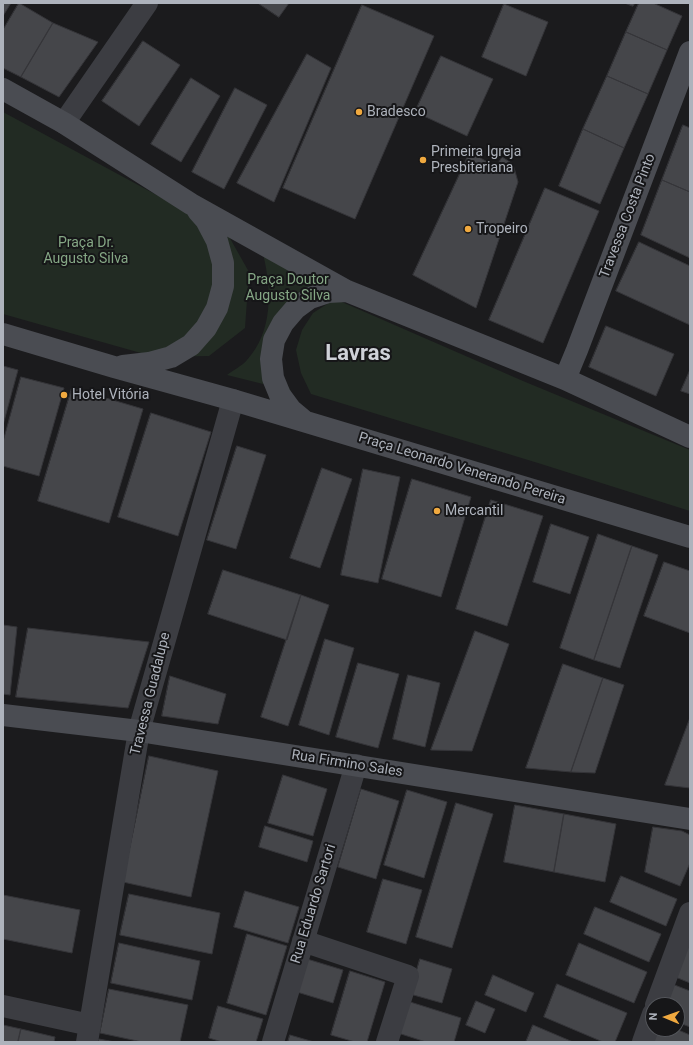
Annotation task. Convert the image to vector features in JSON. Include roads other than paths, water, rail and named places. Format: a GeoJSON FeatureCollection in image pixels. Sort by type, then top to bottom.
{"type":"FeatureCollection","features":[{"type":"Feature","properties":{"kind":"main road","name":"Travessa Costa Pinto"},"geometry":{"type":"LineString","coordinates":[[565,379],[690,52]]}},
{"type":"Feature","properties":{"kind":"main road"},"geometry":{"type":"LineString","coordinates":[[3,89],[64,124],[191,204],[347,292],[565,379],[690,437]]}},
{"type":"Feature","properties":{"kind":"main road"},"geometry":{"type":"LineString","coordinates":[[114,367],[149,363],[171,356],[190,345],[206,328],[217,308],[223,286],[223,263],[217,241],[206,220],[191,204]]}},
{"type":"Feature","properties":{"kind":"main road"},"geometry":{"type":"LineString","coordinates":[[306,422],[291,410],[280,395],[273,378],[271,359],[274,340],[283,323],[295,309],[310,298],[328,292],[347,292]]}},
{"type":"Feature","properties":{"kind":"main road"},"geometry":{"type":"LineString","coordinates":[[3,334],[233,400]]}},
{"type":"Feature","properties":{"kind":"main road","name":"Praça Leonardo Venerando Pereira"},"geometry":{"type":"LineString","coordinates":[[233,400],[690,537]]}},
{"type":"Feature","properties":{"kind":"main road","name":"Rua Firmino Sales"},"geometry":{"type":"LineString","coordinates":[[3,715],[139,731],[690,819]]}},
{"type":"Feature","properties":{"kind":"street"},"geometry":{"type":"LineString","coordinates":[[64,124],[146,3]]}},
{"type":"Feature","properties":{"kind":"street","name":"Travessa Guadalupe"},"geometry":{"type":"LineString","coordinates":[[89,1033],[139,731],[233,400]]}},
{"type":"Feature","properties":{"kind":"street","name":"Rua Eduardo Sartori"},"geometry":{"type":"LineString","coordinates":[[273,1042],[356,765]]}},
{"type":"Feature","properties":{"kind":"street"},"geometry":{"type":"LineString","coordinates":[[659,997],[690,913]]}},
{"type":"Feature","properties":{"kind":"street"},"geometry":{"type":"LineString","coordinates":[[303,941],[408,976],[387,1042]]}},
{"type":"Feature","properties":{"kind":"street"},"geometry":{"type":"LineString","coordinates":[[3,1006],[89,1033]]}},
{"type":"Feature","properties":{"kind":"place","name":"Bradesco"},"geometry":{"type":"Point","coordinates":[359,112]}},
{"type":"Feature","properties":{"kind":"place","name":"Primeira Igreja Presbiteriana"},"geometry":{"type":"Point","coordinates":[423,160]}},
{"type":"Feature","properties":{"kind":"place","name":"Tropeiro"},"geometry":{"type":"Point","coordinates":[468,229]}},
{"type":"Feature","properties":{"kind":"place","name":"Hotel Vitória"},"geometry":{"type":"Point","coordinates":[64,395]}},
{"type":"Feature","properties":{"kind":"place","name":"Mercantil"},"geometry":{"type":"Point","coordinates":[437,511]}},
{"type":"Feature","properties":{"kind":"district","name":"Lavras"},"geometry":{"type":"Point","coordinates":[358,354]}},
{"type":"Feature","properties":{"kind":"park label","name":"Praça Dr. Augusto Silva"},"geometry":{"type":"Point","coordinates":[86,252]}},
{"type":"Feature","properties":{"kind":"park label","name":"Praça Doutor Augusto Silva"},"geometry":{"type":"Point","coordinates":[288,288]}}]}
